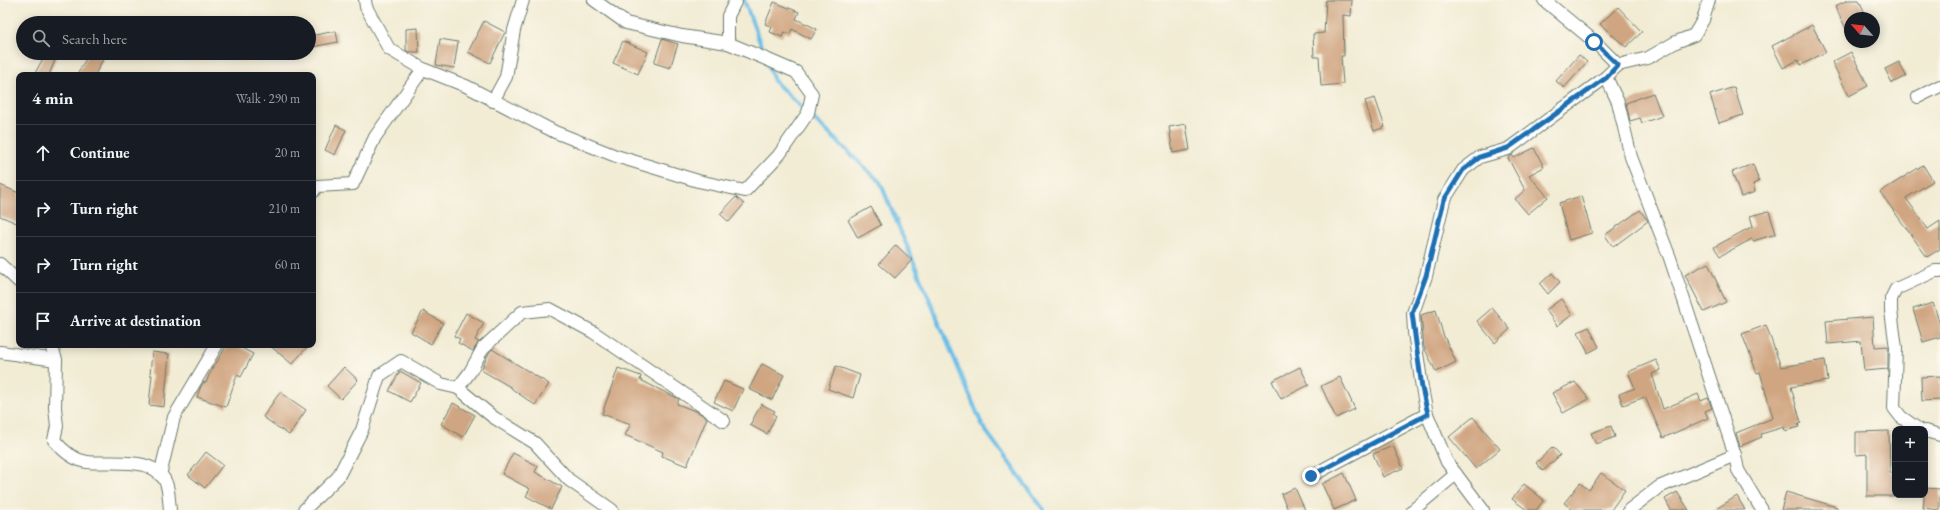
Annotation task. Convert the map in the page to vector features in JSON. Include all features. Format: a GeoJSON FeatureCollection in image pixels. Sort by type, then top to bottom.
{"type":"FeatureCollection","features":[{"type":"Feature","properties":{"kind":"street"},"geometry":{"type":"LineString","coordinates":[[365,0],[366,7],[389,49],[424,69],[466,86],[555,132],[616,156],[698,182],[745,191],[780,155],[808,113],[812,94],[796,72],[728,43],[682,36],[626,23],[594,0]]}},
{"type":"Feature","properties":{"kind":"street"},"geometry":{"type":"LineString","coordinates":[[493,101],[506,77],[514,30],[523,0]]}},
{"type":"Feature","properties":{"kind":"street"},"geometry":{"type":"LineString","coordinates":[[728,43],[728,16],[736,0]]}},
{"type":"Feature","properties":{"kind":"street"},"geometry":{"type":"LineString","coordinates":[[1544,0],[1594,42],[1618,65]]}},
{"type":"Feature","properties":{"kind":"street"},"geometry":{"type":"LineString","coordinates":[[1483,510],[1447,462],[1428,414],[1422,388],[1412,313],[1426,276],[1444,200],[1463,170],[1480,157],[1508,148],[1606,78],[1618,65],[1648,58],[1676,42],[1694,35],[1703,20],[1709,0]]}},
{"type":"Feature","properties":{"kind":"street"},"geometry":{"type":"LineString","coordinates":[[316,188],[317,186],[353,184],[376,137],[424,69]]}},
{"type":"Feature","properties":{"kind":"street"},"geometry":{"type":"LineString","coordinates":[[1606,78],[1618,102],[1631,157],[1670,258],[1735,455],[1738,470],[1762,510]]}},
{"type":"Feature","properties":{"kind":"street"},"geometry":{"type":"LineString","coordinates":[[1918,97],[1940,86]]}},
{"type":"Feature","properties":{"kind":"street"},"geometry":{"type":"LineString","coordinates":[[0,264],[16,279]]}},
{"type":"Feature","properties":{"kind":"street"},"geometry":{"type":"LineString","coordinates":[[1914,426],[1901,417],[1894,408],[1896,348],[1890,311],[1891,299],[1896,289],[1936,271],[1940,271]]}},
{"type":"Feature","properties":{"kind":"street"},"geometry":{"type":"LineString","coordinates":[[458,388],[470,372],[482,348],[522,312],[550,309],[593,332],[724,421]]}},
{"type":"Feature","properties":{"kind":"street"},"geometry":{"type":"LineString","coordinates":[[52,348],[56,360],[55,408],[58,426],[54,440],[62,449],[76,458],[87,462],[123,461],[152,468],[167,484],[170,510]]}},
{"type":"Feature","properties":{"kind":"street"},"geometry":{"type":"LineString","coordinates":[[160,475],[174,417],[215,348]]}},
{"type":"Feature","properties":{"kind":"street"},"geometry":{"type":"LineString","coordinates":[[0,352],[56,360]]}},
{"type":"Feature","properties":{"kind":"street"},"geometry":{"type":"LineString","coordinates":[[304,510],[338,477],[362,430],[379,376],[401,361],[441,384],[458,388],[493,416],[535,442],[569,480],[612,510]]}},
{"type":"Feature","properties":{"kind":"street"},"geometry":{"type":"LineString","coordinates":[[1311,476],[1428,414]]}},
{"type":"Feature","properties":{"kind":"street"},"geometry":{"type":"LineString","coordinates":[[1928,432],[1940,435]]}},
{"type":"Feature","properties":{"kind":"street"},"geometry":{"type":"LineString","coordinates":[[1629,510],[1660,487],[1735,455]]}},
{"type":"Feature","properties":{"kind":"street"},"geometry":{"type":"LineString","coordinates":[[1414,510],[1456,474]]}},
{"type":"Feature","properties":{"kind":"building"},"geometry":{"type":"Polygon","coordinates":[[[1326,0],[1352,0],[1351,16],[1343,15],[1344,56],[1341,56],[1343,84],[1321,86],[1319,57],[1314,57],[1313,34],[1324,33],[1326,0]]]}},
{"type":"Feature","properties":{"kind":"building"},"geometry":{"type":"Polygon","coordinates":[[[1848,0],[1859,0],[1864,12],[1844,12],[1844,25],[1835,6],[1848,0]]]}},
{"type":"Feature","properties":{"kind":"building"},"geometry":{"type":"Polygon","coordinates":[[[774,2],[799,12],[796,19],[817,29],[811,39],[792,29],[790,34],[784,32],[782,37],[770,32],[772,27],[765,24],[774,2]]]}},
{"type":"Feature","properties":{"kind":"building"},"geometry":{"type":"Polygon","coordinates":[[[1618,7],[1642,32],[1626,47],[1600,24],[1618,7]]]}},
{"type":"Feature","properties":{"kind":"building"},"geometry":{"type":"Polygon","coordinates":[[[484,21],[505,32],[490,63],[468,52],[484,21]]]}},
{"type":"Feature","properties":{"kind":"building"},"geometry":{"type":"Polygon","coordinates":[[[1812,25],[1826,52],[1801,65],[1798,60],[1783,68],[1772,46],[1812,25]]]}},
{"type":"Feature","properties":{"kind":"building"},"geometry":{"type":"Polygon","coordinates":[[[418,28],[419,52],[409,52],[406,50],[406,29],[418,28]]]}},
{"type":"Feature","properties":{"kind":"building"},"geometry":{"type":"Polygon","coordinates":[[[336,31],[338,42],[316,46],[316,35],[336,31]]]}},
{"type":"Feature","properties":{"kind":"building"},"geometry":{"type":"Polygon","coordinates":[[[440,39],[458,42],[454,68],[436,65],[440,39]]]}},
{"type":"Feature","properties":{"kind":"building"},"geometry":{"type":"Polygon","coordinates":[[[662,39],[678,44],[670,68],[654,63],[662,39]]]}},
{"type":"Feature","properties":{"kind":"building"},"geometry":{"type":"Polygon","coordinates":[[[623,41],[648,52],[638,74],[613,63],[623,41]]]}},
{"type":"Feature","properties":{"kind":"building"},"geometry":{"type":"Polygon","coordinates":[[[1851,52],[1868,86],[1849,96],[1832,62],[1851,52]]]}},
{"type":"Feature","properties":{"kind":"building"},"geometry":{"type":"Polygon","coordinates":[[[1579,55],[1587,62],[1564,88],[1556,81],[1579,55]]]}},
{"type":"Feature","properties":{"kind":"building"},"geometry":{"type":"Polygon","coordinates":[[[42,60],[55,60],[50,72],[36,72],[42,60]]]}},
{"type":"Feature","properties":{"kind":"building"},"geometry":{"type":"Polygon","coordinates":[[[85,60],[102,60],[96,72],[79,72],[85,60]]]}},
{"type":"Feature","properties":{"kind":"building"},"geometry":{"type":"Polygon","coordinates":[[[1899,62],[1906,76],[1892,83],[1885,69],[1899,62]]]}},
{"type":"Feature","properties":{"kind":"building"},"geometry":{"type":"Polygon","coordinates":[[[1734,87],[1743,115],[1719,123],[1710,95],[1734,87]]]}},
{"type":"Feature","properties":{"kind":"building"},"geometry":{"type":"Polygon","coordinates":[[[1653,93],[1662,116],[1642,123],[1640,118],[1630,121],[1626,103],[1653,93]]]}},
{"type":"Feature","properties":{"kind":"building"},"geometry":{"type":"Polygon","coordinates":[[[1375,98],[1385,127],[1374,131],[1365,101],[1375,98]]]}},
{"type":"Feature","properties":{"kind":"building"},"geometry":{"type":"Polygon","coordinates":[[[1186,124],[1190,150],[1173,153],[1169,127],[1186,124]]]}},
{"type":"Feature","properties":{"kind":"building"},"geometry":{"type":"Polygon","coordinates":[[[336,125],[346,130],[335,155],[325,150],[336,125]]]}},
{"type":"Feature","properties":{"kind":"building"},"geometry":{"type":"Polygon","coordinates":[[[1534,148],[1544,167],[1529,175],[1548,197],[1528,214],[1515,199],[1525,190],[1508,158],[1512,155],[1514,158],[1534,148]]]}},
{"type":"Feature","properties":{"kind":"building"},"geometry":{"type":"Polygon","coordinates":[[[1753,164],[1759,182],[1753,184],[1755,192],[1741,197],[1732,172],[1753,164]]]}},
{"type":"Feature","properties":{"kind":"building"},"geometry":{"type":"Polygon","coordinates":[[[1923,165],[1933,181],[1906,198],[1928,229],[1940,221],[1940,249],[1927,257],[1880,192],[1923,165]]]}},
{"type":"Feature","properties":{"kind":"building"},"geometry":{"type":"Polygon","coordinates":[[[0,185],[16,192],[16,223],[0,216],[0,185]]]}},
{"type":"Feature","properties":{"kind":"building"},"geometry":{"type":"Polygon","coordinates":[[[1581,196],[1592,233],[1569,240],[1559,203],[1581,196]]]}},
{"type":"Feature","properties":{"kind":"building"},"geometry":{"type":"Polygon","coordinates":[[[736,197],[744,204],[729,222],[720,214],[736,197]]]}},
{"type":"Feature","properties":{"kind":"building"},"geometry":{"type":"Polygon","coordinates":[[[871,207],[881,225],[858,238],[848,220],[871,207]]]}},
{"type":"Feature","properties":{"kind":"building"},"geometry":{"type":"Polygon","coordinates":[[[1640,210],[1648,221],[1613,247],[1605,235],[1640,210]]]}},
{"type":"Feature","properties":{"kind":"building"},"geometry":{"type":"Polygon","coordinates":[[[1769,211],[1776,234],[1753,241],[1752,239],[1720,256],[1714,247],[1753,226],[1750,216],[1769,211]]]}},
{"type":"Feature","properties":{"kind":"building"},"geometry":{"type":"Polygon","coordinates":[[[896,245],[912,260],[895,278],[879,264],[896,245]]]}},
{"type":"Feature","properties":{"kind":"building"},"geometry":{"type":"Polygon","coordinates":[[[1708,263],[1726,302],[1704,312],[1685,275],[1708,263]]]}},
{"type":"Feature","properties":{"kind":"building"},"geometry":{"type":"Polygon","coordinates":[[[1552,273],[1560,282],[1548,294],[1540,284],[1552,273]]]}},
{"type":"Feature","properties":{"kind":"building"},"geometry":{"type":"Polygon","coordinates":[[[1561,299],[1572,315],[1557,326],[1546,310],[1561,299]]]}},
{"type":"Feature","properties":{"kind":"building"},"geometry":{"type":"Polygon","coordinates":[[[1933,303],[1940,324],[1940,337],[1923,342],[1913,309],[1933,303]]]}},
{"type":"Feature","properties":{"kind":"building"},"geometry":{"type":"Polygon","coordinates":[[[1492,308],[1510,329],[1495,343],[1477,321],[1492,308]]]}},
{"type":"Feature","properties":{"kind":"building"},"geometry":{"type":"Polygon","coordinates":[[[1436,310],[1443,334],[1456,362],[1436,372],[1424,347],[1421,315],[1436,310]]]}},
{"type":"Feature","properties":{"kind":"building"},"geometry":{"type":"Polygon","coordinates":[[[423,311],[443,323],[431,344],[411,332],[423,311]]]}},
{"type":"Feature","properties":{"kind":"building"},"geometry":{"type":"Polygon","coordinates":[[[466,313],[484,323],[475,340],[479,342],[473,351],[458,343],[460,339],[454,336],[466,313]]]}},
{"type":"Feature","properties":{"kind":"building"},"geometry":{"type":"Polygon","coordinates":[[[1873,317],[1875,347],[1888,346],[1888,369],[1864,371],[1861,341],[1828,344],[1826,321],[1873,317]]]}},
{"type":"Feature","properties":{"kind":"building"},"geometry":{"type":"Polygon","coordinates":[[[1766,325],[1781,367],[1825,360],[1828,381],[1791,387],[1801,423],[1798,424],[1799,427],[1785,431],[1784,427],[1761,434],[1762,437],[1740,446],[1736,433],[1773,418],[1760,372],[1757,373],[1742,334],[1766,325]]]}},
{"type":"Feature","properties":{"kind":"building"},"geometry":{"type":"Polygon","coordinates":[[[1589,327],[1599,347],[1588,353],[1578,332],[1589,327]]]}},
{"type":"Feature","properties":{"kind":"building"},"geometry":{"type":"Polygon","coordinates":[[[225,348],[242,348],[253,354],[241,377],[237,375],[226,407],[197,397],[201,386],[204,382],[206,383],[209,375],[225,348]]]}},
{"type":"Feature","properties":{"kind":"building"},"geometry":{"type":"Polygon","coordinates":[[[273,348],[306,348],[292,364],[273,348]]]}},
{"type":"Feature","properties":{"kind":"building"},"geometry":{"type":"Polygon","coordinates":[[[492,349],[549,384],[535,405],[512,388],[481,370],[492,349]]]}},
{"type":"Feature","properties":{"kind":"building"},"geometry":{"type":"Polygon","coordinates":[[[152,352],[169,354],[164,407],[149,405],[152,375],[150,375],[152,352]]]}},
{"type":"Feature","properties":{"kind":"building"},"geometry":{"type":"Polygon","coordinates":[[[1656,360],[1661,370],[1652,374],[1663,409],[1698,394],[1701,401],[1708,398],[1712,408],[1705,411],[1708,418],[1663,438],[1645,397],[1623,405],[1619,394],[1635,388],[1628,372],[1656,360]]]}},
{"type":"Feature","properties":{"kind":"building"},"geometry":{"type":"Polygon","coordinates":[[[762,364],[784,375],[772,400],[749,389],[762,364]]]}},
{"type":"Feature","properties":{"kind":"building"},"geometry":{"type":"Polygon","coordinates":[[[836,366],[860,375],[853,398],[828,389],[836,366]]]}},
{"type":"Feature","properties":{"kind":"building"},"geometry":{"type":"Polygon","coordinates":[[[344,367],[358,380],[341,399],[327,386],[344,367]]]}},
{"type":"Feature","properties":{"kind":"building"},"geometry":{"type":"Polygon","coordinates":[[[1300,367],[1309,385],[1281,399],[1272,381],[1300,367]]]}},
{"type":"Feature","properties":{"kind":"building"},"geometry":{"type":"Polygon","coordinates":[[[618,368],[641,376],[640,380],[679,399],[677,404],[698,412],[707,418],[687,466],[662,456],[663,452],[625,435],[631,424],[602,414],[618,368]]]}},
{"type":"Feature","properties":{"kind":"building"},"geometry":{"type":"Polygon","coordinates":[[[400,371],[421,383],[410,402],[389,391],[400,371]]]}},
{"type":"Feature","properties":{"kind":"building"},"geometry":{"type":"Polygon","coordinates":[[[1940,376],[1940,400],[1922,401],[1921,377],[1940,376]]]}},
{"type":"Feature","properties":{"kind":"building"},"geometry":{"type":"Polygon","coordinates":[[[1340,377],[1355,409],[1336,418],[1321,386],[1340,377]]]}},
{"type":"Feature","properties":{"kind":"building"},"geometry":{"type":"Polygon","coordinates":[[[724,381],[743,389],[733,411],[714,402],[724,381]]]}},
{"type":"Feature","properties":{"kind":"building"},"geometry":{"type":"Polygon","coordinates":[[[1575,382],[1589,399],[1563,413],[1552,393],[1575,382]]]}},
{"type":"Feature","properties":{"kind":"building"},"geometry":{"type":"Polygon","coordinates":[[[280,392],[306,410],[289,435],[263,417],[280,392]]]}},
{"type":"Feature","properties":{"kind":"building"},"geometry":{"type":"Polygon","coordinates":[[[453,403],[475,415],[463,437],[441,424],[453,403]]]}},
{"type":"Feature","properties":{"kind":"building"},"geometry":{"type":"Polygon","coordinates":[[[761,404],[775,411],[773,414],[776,416],[767,434],[750,425],[761,404]]]}},
{"type":"Feature","properties":{"kind":"building"},"geometry":{"type":"Polygon","coordinates":[[[1473,417],[1500,449],[1476,469],[1449,437],[1473,417]]]}},
{"type":"Feature","properties":{"kind":"building"},"geometry":{"type":"Polygon","coordinates":[[[1611,426],[1615,437],[1596,444],[1591,433],[1611,426]]]}},
{"type":"Feature","properties":{"kind":"building"},"geometry":{"type":"Polygon","coordinates":[[[1889,431],[1892,496],[1867,496],[1867,454],[1856,455],[1856,432],[1889,431]]]}},
{"type":"Feature","properties":{"kind":"building"},"geometry":{"type":"Polygon","coordinates":[[[1393,446],[1403,468],[1383,477],[1373,454],[1393,446]]]}},
{"type":"Feature","properties":{"kind":"building"},"geometry":{"type":"Polygon","coordinates":[[[1553,447],[1560,455],[1543,471],[1536,463],[1553,447]]]}},
{"type":"Feature","properties":{"kind":"building"},"geometry":{"type":"Polygon","coordinates":[[[206,452],[223,465],[205,488],[188,475],[206,452]]]}},
{"type":"Feature","properties":{"kind":"building"},"geometry":{"type":"Polygon","coordinates":[[[513,453],[538,466],[535,472],[562,487],[551,509],[526,496],[530,489],[502,474],[513,453]]]}},
{"type":"Feature","properties":{"kind":"building"},"geometry":{"type":"Polygon","coordinates":[[[1344,473],[1356,500],[1334,510],[1322,484],[1344,473]]]}},
{"type":"Feature","properties":{"kind":"building"},"geometry":{"type":"Polygon","coordinates":[[[1601,473],[1625,490],[1611,510],[1573,510],[1564,503],[1580,483],[1589,490],[1601,473]]]}},
{"type":"Feature","properties":{"kind":"building"},"geometry":{"type":"Polygon","coordinates":[[[1524,484],[1544,500],[1536,510],[1527,510],[1512,499],[1524,484]]]}},
{"type":"Feature","properties":{"kind":"building"},"geometry":{"type":"Polygon","coordinates":[[[1295,488],[1305,510],[1288,510],[1281,494],[1295,488]]]}},
{"type":"Feature","properties":{"kind":"building"},"geometry":{"type":"Polygon","coordinates":[[[1928,488],[1940,489],[1940,510],[1923,508],[1924,498],[1928,498],[1928,488]]]}},
{"type":"Feature","properties":{"kind":"building"},"geometry":{"type":"Polygon","coordinates":[[[1677,492],[1689,510],[1671,510],[1665,499],[1677,492]]]}},
{"type":"Feature","properties":{"kind":"building"},"geometry":{"type":"Polygon","coordinates":[[[1786,492],[1837,507],[1837,510],[1781,510],[1786,492]]]}},
{"type":"Feature","properties":{"kind":"building"},"geometry":{"type":"Polygon","coordinates":[[[1737,496],[1745,510],[1714,510],[1737,496]]]}},
{"type":"Feature","properties":{"kind":"waterway"},"geometry":{"type":"LineString","coordinates":[[744,0],[765,56]]}},
{"type":"Feature","properties":{"kind":"waterway"},"geometry":{"type":"LineString","coordinates":[[767,62],[774,81],[880,182],[983,427],[1044,510]]}},
{"type":"Feature","properties":{"kind":"route"},"geometry":{"type":"LineString","coordinates":[[1311,476],[1428,414],[1422,388],[1412,313],[1426,276],[1444,200],[1463,170],[1480,157],[1508,148],[1606,78],[1618,65],[1594,42]]}}]}
